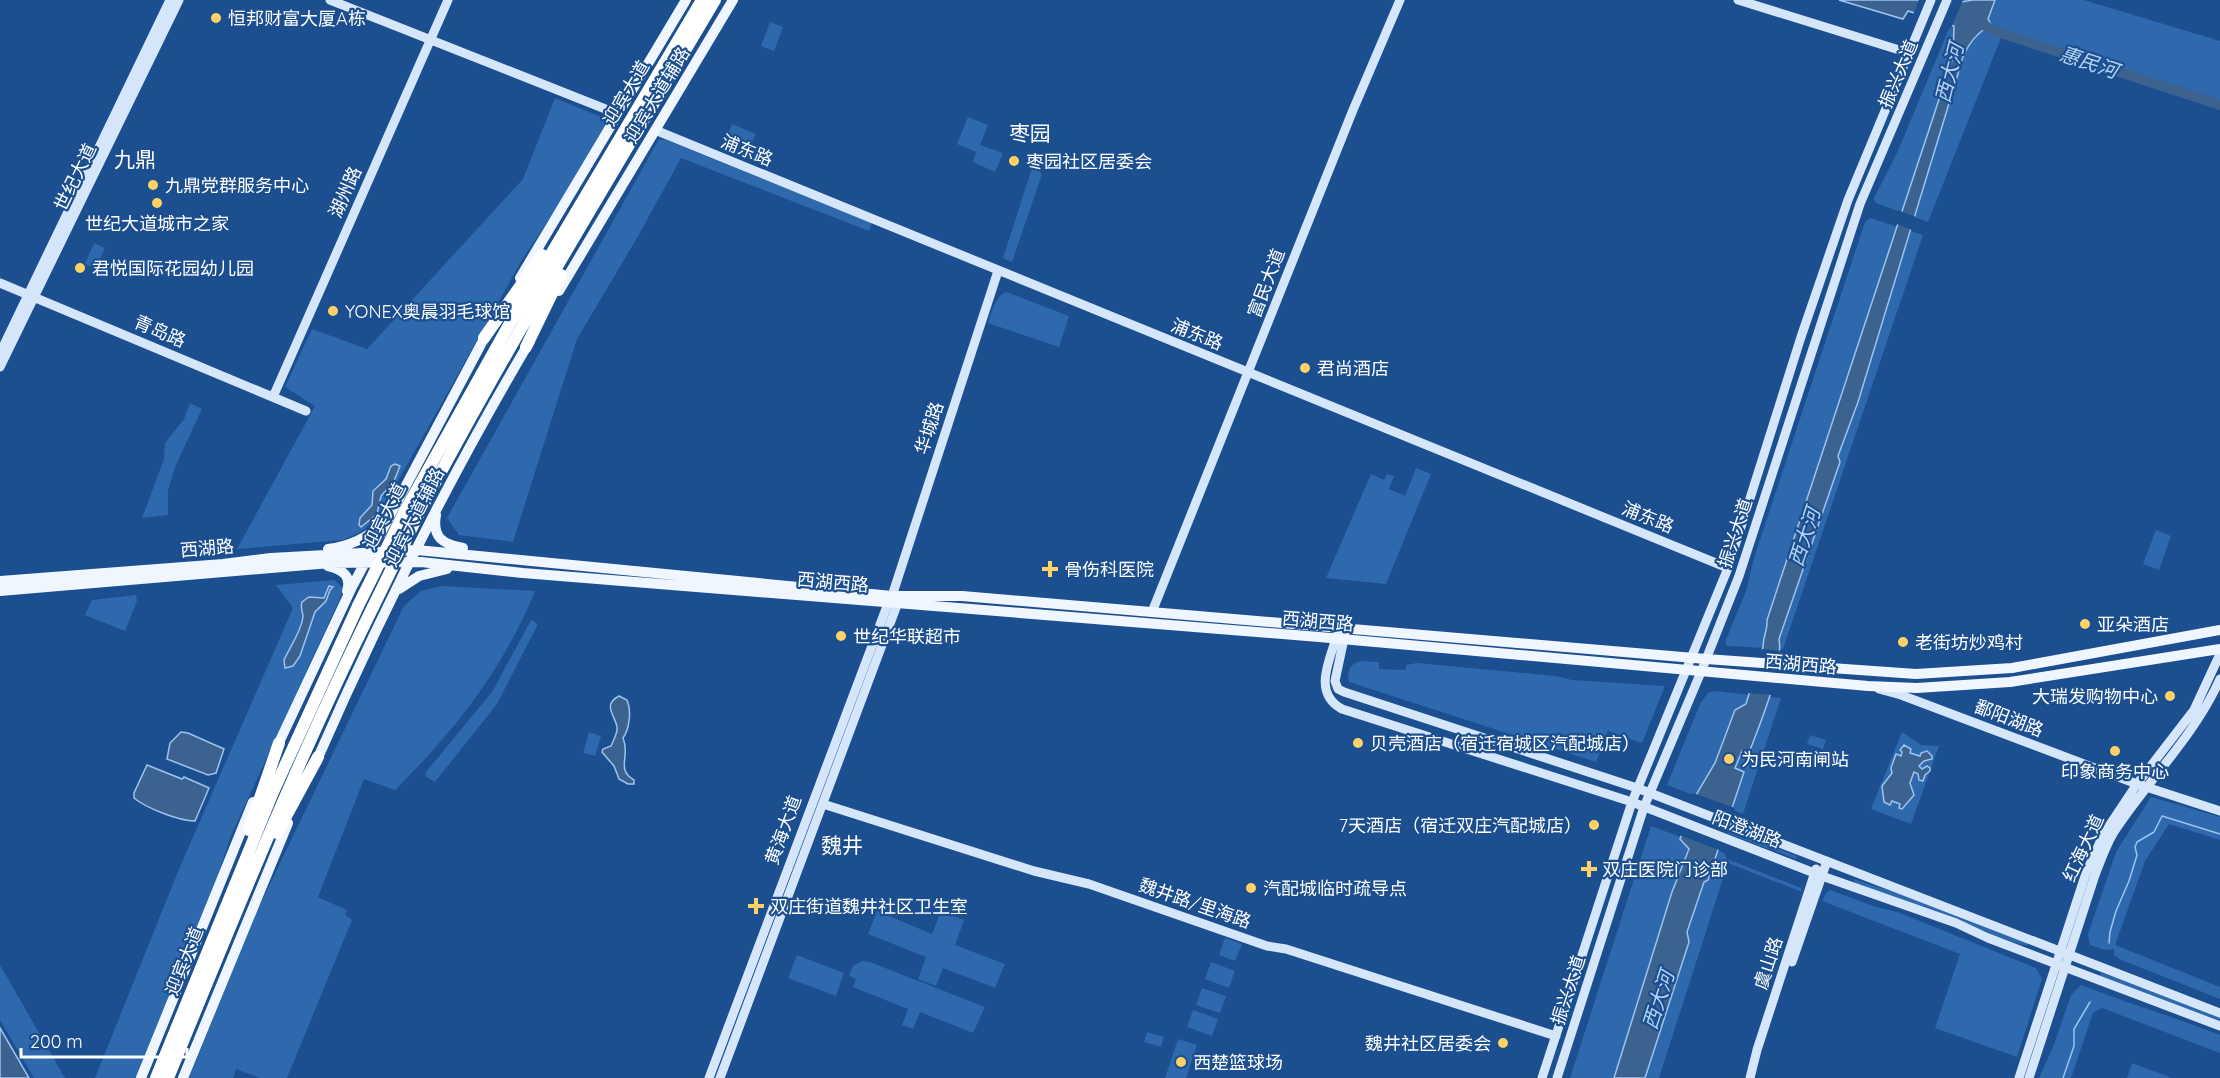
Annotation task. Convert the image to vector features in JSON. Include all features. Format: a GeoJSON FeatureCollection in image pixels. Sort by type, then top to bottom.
{"type":"FeatureCollection","features":[{"type":"Feature","properties":{"kind":"highway","name":"迎宾大道"},"geometry":{"type":"LineString","coordinates":[[155,1078],[273,792],[358,606],[406,510],[503,335],[702,0]]}},
{"type":"Feature","properties":{"kind":"highway","name":"迎宾大道"},"geometry":{"type":"LineString","coordinates":[[168,1078],[300,761],[373,607],[406,510],[469,419],[715,0]]}},
{"type":"Feature","properties":{"kind":"highway"},"geometry":{"type":"LineString","coordinates":[[677,63],[703,31],[722,0]]}},
{"type":"Feature","properties":{"kind":"highway"},"geometry":{"type":"LineString","coordinates":[[526,347],[579,240],[600,204],[609,180]]}},
{"type":"Feature","properties":{"kind":"highway"},"geometry":{"type":"LineString","coordinates":[[484,338],[587,193]]}},
{"type":"Feature","properties":{"kind":"highway"},"geometry":{"type":"LineString","coordinates":[[205,958],[209,934],[234,873],[279,743]]}},
{"type":"Feature","properties":{"kind":"highway"},"geometry":{"type":"LineString","coordinates":[[208,980],[222,959],[270,846],[318,757]]}},
{"type":"Feature","properties":{"kind":"highway"},"geometry":{"type":"LineString","coordinates":[[174,1078],[189,1042],[203,994]]}},
{"type":"Feature","properties":{"kind":"main road","name":"迎宾大道辅路"},"geometry":{"type":"LineString","coordinates":[[141,1078],[260,783],[364,563],[370,552],[406,510],[484,338],[686,0]]}},
{"type":"Feature","properties":{"kind":"main road","name":"迎宾大道辅路"},"geometry":{"type":"LineString","coordinates":[[183,1078],[284,831],[381,620],[437,508],[526,347],[732,0]]}},
{"type":"Feature","properties":{"kind":"main road"},"geometry":{"type":"LineString","coordinates":[[437,508],[434,525],[439,537],[452,546],[545,561]]}},
{"type":"Feature","properties":{"kind":"main road"},"geometry":{"type":"LineString","coordinates":[[271,558],[336,548],[354,542],[374,532],[406,510]]}},
{"type":"Feature","properties":{"kind":"main road","name":"西湖西路"},"geometry":{"type":"LineString","coordinates":[[417,550],[545,561],[893,599],[962,596],[1152,612],[1701,672],[1868,686],[1917,688],[2010,682],[2220,649]]}},
{"type":"Feature","properties":{"kind":"main road","name":"西湖路"},"geometry":{"type":"LineString","coordinates":[[0,581],[223,564],[271,558],[417,550]]}},
{"type":"Feature","properties":{"kind":"main road","name":"西湖西路"},"geometry":{"type":"LineString","coordinates":[[410,562],[1341,634],[1916,674],[2012,668],[2220,630]]}},
{"type":"Feature","properties":{"kind":"main road","name":"西湖路"},"geometry":{"type":"LineString","coordinates":[[0,591],[330,563],[410,562]]}},
{"type":"Feature","properties":{"kind":"main road"},"geometry":{"type":"LineString","coordinates":[[265,570],[326,565],[337,568],[346,575],[349,582],[338,617]]}},
{"type":"Feature","properties":{"kind":"main road"},"geometry":{"type":"LineString","coordinates":[[381,620],[399,588],[419,576],[447,568],[517,572]]}},
{"type":"Feature","properties":{"kind":"street","name":"世纪大道"},"geometry":{"type":"LineString","coordinates":[[0,367],[170,0]]}},
{"type":"Feature","properties":{"kind":"street","name":"世纪大道"},"geometry":{"type":"LineString","coordinates":[[0,353],[32,296],[179,0]]}},
{"type":"Feature","properties":{"kind":"street"},"geometry":{"type":"LineString","coordinates":[[330,0],[618,114]]}},
{"type":"Feature","properties":{"kind":"street","name":"湖州路"},"geometry":{"type":"LineString","coordinates":[[273,397],[443,0]]}},
{"type":"Feature","properties":{"kind":"street","name":"湖州路"},"geometry":{"type":"LineString","coordinates":[[428,38],[448,0]]}},
{"type":"Feature","properties":{"kind":"street","name":"富民大道"},"geometry":{"type":"LineString","coordinates":[[1152,612],[1321,190],[1400,0]]}},
{"type":"Feature","properties":{"kind":"street"},"geometry":{"type":"LineString","coordinates":[[1738,0],[1909,53]]}},
{"type":"Feature","properties":{"kind":"street","name":"振兴大道"},"geometry":{"type":"LineString","coordinates":[[1542,1078],[1637,788],[1728,568],[1801,337],[1848,200],[1931,0]]}},
{"type":"Feature","properties":{"kind":"street","name":"振兴大道"},"geometry":{"type":"LineString","coordinates":[[1557,1078],[1649,793],[1701,672],[1738,576],[1860,204],[1947,0]]}},
{"type":"Feature","properties":{"kind":"street","name":"浦东路"},"geometry":{"type":"LineString","coordinates":[[655,130],[1728,568]]}},
{"type":"Feature","properties":{"kind":"street","name":"华城路"},"geometry":{"type":"LineString","coordinates":[[893,599],[998,271]]}},
{"type":"Feature","properties":{"kind":"street","name":"青岛路"},"geometry":{"type":"LineString","coordinates":[[0,283],[306,411]]}},
{"type":"Feature","properties":{"kind":"street","name":"黄海大道"},"geometry":{"type":"LineString","coordinates":[[720,1078],[823,804],[893,599]]}},
{"type":"Feature","properties":{"kind":"street","name":"黄海大道"},"geometry":{"type":"LineString","coordinates":[[709,1078],[893,599]]}},
{"type":"Feature","properties":{"kind":"street","name":"阳澄湖路"},"geometry":{"type":"LineString","coordinates":[[1341,634],[1335,681],[1338,689],[1344,692],[1637,788],[2220,1013]]}},
{"type":"Feature","properties":{"kind":"street","name":"阳澄湖路"},"geometry":{"type":"LineString","coordinates":[[1341,634],[1324,687],[1330,701],[1342,709],[1632,802],[1818,874],[1956,923],[1988,938],[2220,1026]]}},
{"type":"Feature","properties":{"kind":"street","name":"红海大道"},"geometry":{"type":"LineString","coordinates":[[2145,785],[2194,710],[2220,654]]}},
{"type":"Feature","properties":{"kind":"street","name":"红海大道"},"geometry":{"type":"LineString","coordinates":[[2019,1078],[2065,953],[2086,873],[2103,835],[2194,727],[2220,679]]}},
{"type":"Feature","properties":{"kind":"street","name":"鄱阳湖路"},"geometry":{"type":"LineString","coordinates":[[1868,686],[1901,695],[2145,785],[2220,808]]}},
{"type":"Feature","properties":{"kind":"street","name":"魏井路/里海路"},"geometry":{"type":"LineString","coordinates":[[823,804],[1041,873],[1089,884],[1267,946],[1286,949],[1556,1036]]}},
{"type":"Feature","properties":{"kind":"street","name":"虞山路"},"geometry":{"type":"LineString","coordinates":[[1752,1078],[1757,1050],[1824,860]]}},
{"type":"Feature","properties":{"kind":"street","name":"红海大道"},"geometry":{"type":"LineString","coordinates":[[2029,1078],[2060,966]]}},
{"type":"Feature","properties":{"kind":"shaded area"},"geometry":{"type":"Polygon","coordinates":[[[1961,0],[2084,0],[2220,41],[2220,101],[2004,30],[1928,222],[1876,203],[1874,198],[1897,153],[1961,0]]]}},
{"type":"Feature","properties":{"kind":"shaded area"},"geometry":{"type":"Polygon","coordinates":[[[770,22],[783,27],[774,51],[761,46],[770,22]]]}},
{"type":"Feature","properties":{"kind":"shaded area"},"geometry":{"type":"Polygon","coordinates":[[[555,98],[606,119],[608,129],[522,260],[380,513],[364,530],[343,540],[237,549],[315,406],[285,387],[312,329],[367,349],[523,179],[555,98]]]}},
{"type":"Feature","properties":{"kind":"shaded area"},"geometry":{"type":"Polygon","coordinates":[[[968,117],[988,125],[980,145],[1003,153],[995,172],[973,162],[976,152],[957,144],[968,117]]]}},
{"type":"Feature","properties":{"kind":"shaded area"},"geometry":{"type":"Polygon","coordinates":[[[732,124],[756,134],[750,147],[726,137],[732,124]]]}},
{"type":"Feature","properties":{"kind":"shaded area"},"geometry":{"type":"Polygon","coordinates":[[[659,139],[872,223],[869,231],[681,158],[577,339],[513,542],[459,535],[447,518],[659,139]]]}},
{"type":"Feature","properties":{"kind":"shaded area"},"geometry":{"type":"Polygon","coordinates":[[[1033,165],[1041,168],[1040,173],[1042,174],[1012,262],[1003,258],[1033,165]]]}},
{"type":"Feature","properties":{"kind":"shaded area"},"geometry":{"type":"Polygon","coordinates":[[[1870,218],[1923,235],[1783,649],[1727,646],[1725,642],[1746,591],[1754,558],[1865,222],[1870,218]]]}},
{"type":"Feature","properties":{"kind":"shaded area"},"geometry":{"type":"Polygon","coordinates":[[[94,243],[105,248],[96,269],[85,264],[94,243]]]}},
{"type":"Feature","properties":{"kind":"shaded area"},"geometry":{"type":"Polygon","coordinates":[[[1006,292],[1069,316],[1059,347],[988,323],[997,301],[1006,292]]]}},
{"type":"Feature","properties":{"kind":"shaded area"},"geometry":{"type":"Polygon","coordinates":[[[190,403],[202,409],[176,465],[168,490],[168,515],[142,518],[164,459],[165,443],[184,419],[190,403]]]}},
{"type":"Feature","properties":{"kind":"shaded area"},"geometry":{"type":"Polygon","coordinates":[[[1416,468],[1431,474],[1386,584],[1326,578],[1371,474],[1384,480],[1387,474],[1394,476],[1389,489],[1405,496],[1416,468]]]}},
{"type":"Feature","properties":{"kind":"shaded area"},"geometry":{"type":"Polygon","coordinates":[[[2156,530],[2171,536],[2159,570],[2143,564],[2156,530]]]}},
{"type":"Feature","properties":{"kind":"shaded area"},"geometry":{"type":"Polygon","coordinates":[[[334,580],[342,587],[341,596],[230,838],[193,954],[144,1078],[95,1078],[179,869],[293,608],[276,585],[334,580]]]}},
{"type":"Feature","properties":{"kind":"shaded area"},"geometry":{"type":"Polygon","coordinates":[[[442,586],[535,591],[523,619],[493,673],[457,722],[417,768],[395,790],[364,779],[318,897],[347,910],[345,915],[352,920],[287,1078],[260,1078],[236,1069],[233,1078],[189,1078],[256,913],[404,606],[421,591],[442,586]]]}},
{"type":"Feature","properties":{"kind":"shaded area"},"geometry":{"type":"Polygon","coordinates":[[[136,595],[137,601],[125,631],[85,615],[92,600],[136,595]]]}},
{"type":"Feature","properties":{"kind":"shaded area"},"geometry":{"type":"Polygon","coordinates":[[[531,620],[538,624],[497,704],[435,782],[425,776],[492,692],[531,620]]]}},
{"type":"Feature","properties":{"kind":"shaded area"},"geometry":{"type":"Polygon","coordinates":[[[1360,661],[1379,662],[1379,669],[1406,670],[1406,665],[1417,663],[1555,676],[1572,680],[1665,686],[1642,743],[1608,731],[1596,762],[1349,682],[1350,669],[1353,664],[1360,661]]]}},
{"type":"Feature","properties":{"kind":"shaded area"},"geometry":{"type":"Polygon","coordinates":[[[1713,691],[1781,698],[1743,814],[1667,785],[1700,704],[1708,693],[1713,691]]]}},
{"type":"Feature","properties":{"kind":"shaded area"},"geometry":{"type":"Polygon","coordinates":[[[589,732],[601,736],[595,756],[583,753],[589,732]]]}},
{"type":"Feature","properties":{"kind":"shaded area"},"geometry":{"type":"Polygon","coordinates":[[[1902,732],[1921,745],[1939,746],[1911,824],[1871,809],[1902,732]]]}},
{"type":"Feature","properties":{"kind":"shaded area"},"geometry":{"type":"Polygon","coordinates":[[[1810,735],[1826,740],[1823,749],[1807,744],[1810,735]]]}},
{"type":"Feature","properties":{"kind":"shaded area"},"geometry":{"type":"Polygon","coordinates":[[[2151,797],[2220,817],[2220,840],[2169,824],[2145,861],[2115,945],[2220,987],[2220,999],[2119,959],[2114,955],[2114,949],[2105,950],[2090,945],[2088,934],[2116,852],[2151,797]]]}},
{"type":"Feature","properties":{"kind":"shaded area"},"geometry":{"type":"Polygon","coordinates":[[[1688,814],[1797,856],[1796,859],[1686,818],[1688,814]]]}},
{"type":"Feature","properties":{"kind":"shaded area"},"geometry":{"type":"Polygon","coordinates":[[[1651,826],[1724,853],[1727,859],[1801,888],[1802,892],[1728,863],[1659,1078],[1570,1078],[1651,826]]]}},
{"type":"Feature","properties":{"kind":"shaded area"},"geometry":{"type":"Polygon","coordinates":[[[1853,879],[1900,894],[2028,943],[2028,946],[1988,935],[1855,883],[1853,879]]]}},
{"type":"Feature","properties":{"kind":"shaded area"},"geometry":{"type":"Polygon","coordinates":[[[1830,890],[1900,913],[2036,968],[2042,979],[2017,1057],[1935,1028],[1960,954],[1822,901],[1830,890]]]}},
{"type":"Feature","properties":{"kind":"shaded area"},"geometry":{"type":"Polygon","coordinates":[[[877,911],[932,934],[941,911],[964,920],[955,945],[1005,964],[995,988],[943,968],[936,986],[918,979],[926,957],[868,934],[877,911]]]}},
{"type":"Feature","properties":{"kind":"shaded area"},"geometry":{"type":"Polygon","coordinates":[[[1225,938],[1242,944],[1235,961],[1219,955],[1225,938]]]}},
{"type":"Feature","properties":{"kind":"shaded area"},"geometry":{"type":"Polygon","coordinates":[[[797,955],[844,973],[836,996],[788,978],[797,955]]]}},
{"type":"Feature","properties":{"kind":"shaded area"},"geometry":{"type":"Polygon","coordinates":[[[862,961],[870,962],[985,1007],[973,1033],[920,1012],[913,1029],[902,1025],[908,1009],[853,987],[856,979],[849,976],[853,966],[862,961]]]}},
{"type":"Feature","properties":{"kind":"shaded area"},"geometry":{"type":"Polygon","coordinates":[[[1211,962],[1235,971],[1229,988],[1205,979],[1211,962]]]}},
{"type":"Feature","properties":{"kind":"shaded area"},"geometry":{"type":"Polygon","coordinates":[[[0,965],[65,1078],[34,1078],[0,1020],[0,965]]]}},
{"type":"Feature","properties":{"kind":"shaded area"},"geometry":{"type":"Polygon","coordinates":[[[2101,973],[2220,1016],[2220,1024],[2099,977],[2101,973]]]}},
{"type":"Feature","properties":{"kind":"shaded area"},"geometry":{"type":"Polygon","coordinates":[[[2081,985],[2220,1035],[2220,1053],[2102,1008],[2093,1013],[2071,1078],[2039,1078],[2053,1047],[2071,995],[2081,985]]]}},
{"type":"Feature","properties":{"kind":"shaded area"},"geometry":{"type":"Polygon","coordinates":[[[1202,988],[1226,996],[1220,1013],[1196,1005],[1202,988]]]}},
{"type":"Feature","properties":{"kind":"shaded area"},"geometry":{"type":"Polygon","coordinates":[[[1193,1010],[1218,1019],[1212,1036],[1187,1027],[1193,1010]]]}},
{"type":"Feature","properties":{"kind":"shaded area"},"geometry":{"type":"Polygon","coordinates":[[[1147,1032],[1164,1037],[1161,1047],[1144,1042],[1147,1032]]]}},
{"type":"Feature","properties":{"kind":"shaded area","name":"西楚篮球场"},"geometry":{"type":"Polygon","coordinates":[[[1178,1039],[1197,1045],[1186,1078],[1165,1078],[1178,1039]]]}},
{"type":"Feature","properties":{"kind":"shaded area"},"geometry":{"type":"Polygon","coordinates":[[[2132,1063],[2172,1078],[2127,1078],[2132,1063]]]}},
{"type":"Feature","properties":{"kind":"water","name":"西大河"},"geometry":{"type":"Polygon","coordinates":[[[1839,0],[1961,2],[1995,0],[1988,19],[1995,31],[1983,30],[1970,44],[1961,61],[1858,402],[1838,456],[1840,462],[1779,639],[1780,651],[1775,680],[1749,753],[1742,751],[1735,768],[1744,772],[1708,880],[1704,882],[1687,932],[1689,942],[1645,1078],[1614,1078],[1672,892],[1689,849],[1680,839],[1696,795],[1715,763],[1735,710],[1746,704],[1763,647],[1767,620],[1953,57],[1954,26],[1908,11],[1903,19],[1839,0]]]}},
{"type":"Feature","properties":{"kind":"water"},"geometry":{"type":"Polygon","coordinates":[[[395,464],[400,466],[394,481],[381,496],[377,514],[361,527],[360,518],[372,505],[373,491],[386,479],[391,466],[395,464]]]}},
{"type":"Feature","properties":{"kind":"water"},"geometry":{"type":"Polygon","coordinates":[[[329,586],[333,587],[326,601],[315,612],[300,656],[293,666],[285,668],[284,660],[302,623],[302,602],[309,597],[324,598],[329,586]]]}},
{"type":"Feature","properties":{"kind":"water"},"geometry":{"type":"Polygon","coordinates":[[[619,696],[627,700],[629,704],[629,720],[623,738],[624,767],[628,776],[634,780],[634,784],[628,784],[619,779],[614,766],[602,752],[603,749],[611,746],[616,734],[617,727],[610,707],[614,699],[619,696]]]}},
{"type":"Feature","properties":{"kind":"water"},"geometry":{"type":"Polygon","coordinates":[[[181,732],[224,749],[216,773],[208,775],[167,759],[170,743],[181,732]]]}},
{"type":"Feature","properties":{"kind":"water"},"geometry":{"type":"Polygon","coordinates":[[[1904,745],[1911,749],[1910,753],[1920,756],[1921,753],[1927,751],[1932,759],[1924,761],[1919,766],[1922,769],[1927,766],[1930,768],[1923,781],[1919,780],[1918,774],[1914,772],[1910,783],[1914,795],[1902,809],[1899,808],[1900,804],[1892,801],[1890,805],[1884,802],[1882,786],[1892,773],[1891,768],[1896,754],[1901,756],[1900,750],[1904,745]]]}},
{"type":"Feature","properties":{"kind":"water"},"geometry":{"type":"Polygon","coordinates":[[[147,765],[209,788],[195,821],[163,813],[134,798],[134,793],[147,765]]]}},
{"type":"Feature","properties":{"kind":"water"},"geometry":{"type":"Polygon","coordinates":[[[0,1028],[29,1078],[0,1078],[0,1028]]]}},
{"type":"Feature","properties":{"kind":"pier"},"geometry":{"type":"Polygon","coordinates":[[[1919,0],[1963,0],[1951,28],[1913,15],[1919,0]]]}},
{"type":"Feature","properties":{"kind":"pier"},"geometry":{"type":"Polygon","coordinates":[[[1898,210],[1916,217],[1912,230],[1894,223],[1898,210]]]}},
{"type":"Feature","properties":{"kind":"pier"},"geometry":{"type":"Polygon","coordinates":[[[1759,649],[1784,651],[1772,695],[1747,693],[1759,649]]]}},
{"type":"Feature","properties":{"kind":"pier"},"geometry":{"type":"Polygon","coordinates":[[[1693,793],[1735,808],[1722,851],[1679,835],[1693,793]]]}},
{"type":"Feature","properties":{"kind":"waterway","name":"惠民河"},"geometry":{"type":"LineString","coordinates":[[1982,24],[1995,31],[2220,105]]}},
{"type":"Feature","properties":{"kind":"waterway"},"geometry":{"type":"LineString","coordinates":[[2109,943],[2116,911],[2137,855],[2135,847],[2137,842],[2154,832],[2162,816],[2220,834]]}},
{"type":"Feature","properties":{"kind":"waterway"},"geometry":{"type":"LineString","coordinates":[[2063,1078],[2074,1046],[2074,1029],[2090,1002]]}},
{"type":"Feature","properties":{"kind":"place","name":"恒邦财富大厦A栋"},"geometry":{"type":"Point","coordinates":[216,18]}},
{"type":"Feature","properties":{"kind":"place","name":"枣园社区居委会"},"geometry":{"type":"Point","coordinates":[1014,161]}},
{"type":"Feature","properties":{"kind":"place","name":"九鼎党群服务中心"},"geometry":{"type":"Point","coordinates":[153,185]}},
{"type":"Feature","properties":{"kind":"place","name":"世纪大道城市之家"},"geometry":{"type":"Point","coordinates":[157,203]}},
{"type":"Feature","properties":{"kind":"place","name":"君悦国际花园幼儿园"},"geometry":{"type":"Point","coordinates":[80,268]}},
{"type":"Feature","properties":{"kind":"place","name":"YONEX奥晨羽毛球馆"},"geometry":{"type":"Point","coordinates":[333,311]}},
{"type":"Feature","properties":{"kind":"place","name":"君尚酒店"},"geometry":{"type":"Point","coordinates":[1305,368]}},
{"type":"Feature","properties":{"kind":"place","name":"骨伤科医院"},"geometry":{"type":"Point","coordinates":[1050,569]}},
{"type":"Feature","properties":{"kind":"place","name":"亚朵酒店"},"geometry":{"type":"Point","coordinates":[2085,624]}},
{"type":"Feature","properties":{"kind":"place","name":"世纪华联超市"},"geometry":{"type":"Point","coordinates":[841,636]}},
{"type":"Feature","properties":{"kind":"place","name":"老街坊炒鸡村"},"geometry":{"type":"Point","coordinates":[1903,642]}},
{"type":"Feature","properties":{"kind":"place","name":"大瑞发购物中心"},"geometry":{"type":"Point","coordinates":[2170,696]}},
{"type":"Feature","properties":{"kind":"place","name":"贝壳酒店（宿迁宿城区汽配城店）"},"geometry":{"type":"Point","coordinates":[1358,743]}},
{"type":"Feature","properties":{"kind":"place","name":"印象商务中心"},"geometry":{"type":"Point","coordinates":[2115,751]}},
{"type":"Feature","properties":{"kind":"place","name":"为民河南闸站"},"geometry":{"type":"Point","coordinates":[1729,759]}},
{"type":"Feature","properties":{"kind":"place","name":"7天酒店（宿迁双庄汽配城店）"},"geometry":{"type":"Point","coordinates":[1594,825]}},
{"type":"Feature","properties":{"kind":"place","name":"双庄医院门诊部"},"geometry":{"type":"Point","coordinates":[1589,869]}},
{"type":"Feature","properties":{"kind":"place","name":"汽配城临时疏导点"},"geometry":{"type":"Point","coordinates":[1251,888]}},
{"type":"Feature","properties":{"kind":"place","name":"双庄街道魏井社区卫生室"},"geometry":{"type":"Point","coordinates":[756,906]}},
{"type":"Feature","properties":{"kind":"place","name":"魏井社区居委会"},"geometry":{"type":"Point","coordinates":[1503,1043]}},
{"type":"Feature","properties":{"kind":"place","name":"西楚篮球场"},"geometry":{"type":"Point","coordinates":[1181,1062]}},
{"type":"Feature","properties":{"kind":"district","name":"枣园"},"geometry":{"type":"Point","coordinates":[1030,133]}},
{"type":"Feature","properties":{"kind":"district","name":"九鼎"},"geometry":{"type":"Point","coordinates":[135,159]}},
{"type":"Feature","properties":{"kind":"district","name":"魏井"},"geometry":{"type":"Point","coordinates":[842,845]}}]}
